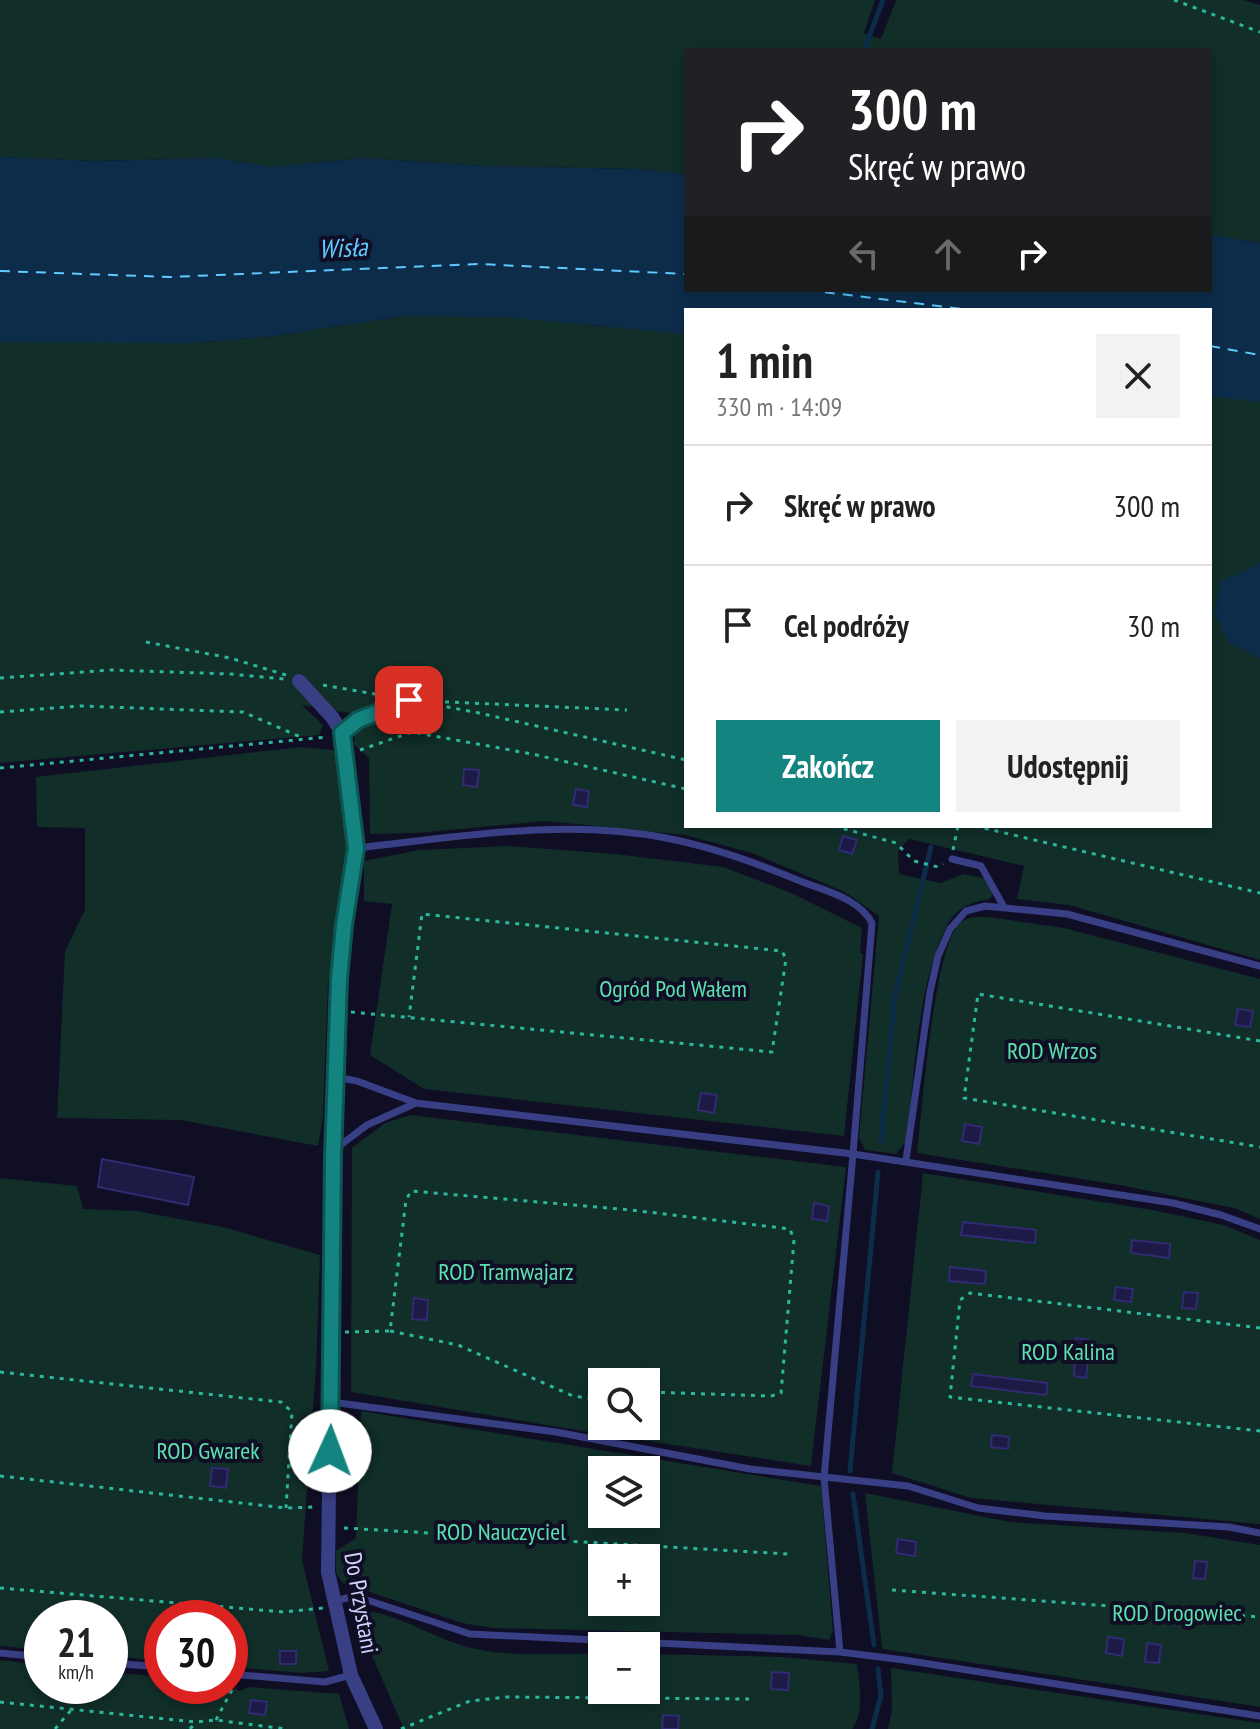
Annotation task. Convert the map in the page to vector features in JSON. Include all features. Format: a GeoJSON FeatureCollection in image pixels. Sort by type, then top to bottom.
{"type":"FeatureCollection","features":[{"type":"Feature","properties":{"kind":"street"},"geometry":{"type":"LineString","coordinates":[[299,681],[332,717],[342,733]]}},
{"type":"Feature","properties":{"kind":"street","name":"Do Przystani"},"geometry":{"type":"LineString","coordinates":[[342,733],[356,848],[344,925],[338,1011],[333,1150],[328,1572],[351,1675],[376,1729]]}},
{"type":"Feature","properties":{"kind":"lane"},"geometry":{"type":"LineString","coordinates":[[342,733],[358,720],[409,700]]}},
{"type":"Feature","properties":{"kind":"lane"},"geometry":{"type":"LineString","coordinates":[[356,848],[455,835],[534,830],[581,829],[664,837],[753,861],[847,900],[866,913],[872,923],[872,931],[824,1478],[840,1652]]}},
{"type":"Feature","properties":{"kind":"lane"},"geometry":{"type":"LineString","coordinates":[[952,859],[981,866],[1004,907]]}},
{"type":"Feature","properties":{"kind":"lane"},"geometry":{"type":"LineString","coordinates":[[906,1160],[938,956],[950,929],[966,911],[985,906],[1067,914],[1260,966]]}},
{"type":"Feature","properties":{"kind":"lane"},"geometry":{"type":"LineString","coordinates":[[336,1077],[357,1081],[416,1103],[906,1160],[1173,1203],[1260,1229]]}},
{"type":"Feature","properties":{"kind":"lane"},"geometry":{"type":"LineString","coordinates":[[333,1150],[367,1125],[416,1103]]}},
{"type":"Feature","properties":{"kind":"lane"},"geometry":{"type":"LineString","coordinates":[[331,1402],[556,1432],[750,1469],[908,1486],[978,1508],[1229,1527],[1260,1533]]}},
{"type":"Feature","properties":{"kind":"lane"},"geometry":{"type":"LineString","coordinates":[[333,1601],[355,1596],[470,1634],[840,1652],[1260,1716]]}},
{"type":"Feature","properties":{"kind":"lane"},"geometry":{"type":"LineString","coordinates":[[0,1653],[24,1655]]}},
{"type":"Feature","properties":{"kind":"lane"},"geometry":{"type":"LineString","coordinates":[[248,1676],[325,1682],[351,1675]]}},
{"type":"Feature","properties":{"kind":"path"},"geometry":{"type":"LineString","coordinates":[[1174,0],[1260,32]]}},
{"type":"Feature","properties":{"kind":"path"},"geometry":{"type":"LineString","coordinates":[[146,642],[275,669],[299,681]]}},
{"type":"Feature","properties":{"kind":"path"},"geometry":{"type":"LineString","coordinates":[[0,678],[111,670],[230,674],[299,681],[479,713],[684,760]]}},
{"type":"Feature","properties":{"kind":"path"},"geometry":{"type":"LineString","coordinates":[[409,700],[627,710]]}},
{"type":"Feature","properties":{"kind":"path"},"geometry":{"type":"LineString","coordinates":[[0,712],[81,706],[243,712],[306,740]]}},
{"type":"Feature","properties":{"kind":"path"},"geometry":{"type":"LineString","coordinates":[[345,756],[412,732],[532,754],[684,789]]}},
{"type":"Feature","properties":{"kind":"path"},"geometry":{"type":"LineString","coordinates":[[0,768],[306,740],[342,733]]}},
{"type":"Feature","properties":{"kind":"path"},"geometry":{"type":"LineString","coordinates":[[841,828],[896,843],[914,861],[938,867]]}},
{"type":"Feature","properties":{"kind":"path"},"geometry":{"type":"LineString","coordinates":[[953,849],[958,828]]}},
{"type":"Feature","properties":{"kind":"path"},"geometry":{"type":"LineString","coordinates":[[984,828],[1260,893]]}},
{"type":"Feature","properties":{"kind":"path"},"geometry":{"type":"LineString","coordinates":[[338,1011],[772,1052],[786,959],[782,951],[422,914],[409,1017]]}},
{"type":"Feature","properties":{"kind":"path"},"geometry":{"type":"LineString","coordinates":[[1260,1041],[978,994],[964,1098],[1260,1147]]}},
{"type":"Feature","properties":{"kind":"path"},"geometry":{"type":"LineString","coordinates":[[390,1331],[406,1200],[411,1191],[631,1210],[790,1229],[794,1240],[781,1393],[771,1396],[660,1392]]}},
{"type":"Feature","properties":{"kind":"path"},"geometry":{"type":"LineString","coordinates":[[1260,1328],[970,1293],[960,1300],[950,1397],[1260,1431]]}},
{"type":"Feature","properties":{"kind":"path"},"geometry":{"type":"LineString","coordinates":[[351,1331],[390,1331],[458,1345],[573,1396],[588,1396]]}},
{"type":"Feature","properties":{"kind":"path"},"geometry":{"type":"LineString","coordinates":[[0,1372],[281,1402],[292,1412],[286,1508]]}},
{"type":"Feature","properties":{"kind":"path"},"geometry":{"type":"LineString","coordinates":[[0,1476],[286,1508],[306,1507]]}},
{"type":"Feature","properties":{"kind":"path"},"geometry":{"type":"LineString","coordinates":[[356,1529],[788,1554]]}},
{"type":"Feature","properties":{"kind":"path"},"geometry":{"type":"LineString","coordinates":[[0,1588],[284,1612],[314,1610]]}},
{"type":"Feature","properties":{"kind":"path"},"geometry":{"type":"LineString","coordinates":[[892,1590],[1260,1617]]}},
{"type":"Feature","properties":{"kind":"path"},"geometry":{"type":"LineString","coordinates":[[401,1729],[470,1701],[507,1697],[749,1699]]}},
{"type":"Feature","properties":{"kind":"path"},"geometry":{"type":"LineString","coordinates":[[0,1702],[286,1729]]}},
{"type":"Feature","properties":{"kind":"path"},"geometry":{"type":"LineString","coordinates":[[216,1720],[224,1704]]}},
{"type":"Feature","properties":{"kind":"path"},"geometry":{"type":"LineString","coordinates":[[55,1729],[72,1709]]}},
{"type":"Feature","properties":{"kind":"path"},"geometry":{"type":"LineString","coordinates":[[190,1729],[196,1722]]}},
{"type":"Feature","properties":{"kind":"green space"},"geometry":{"type":"Polygon","coordinates":[[[0,0],[875,0],[864,33],[881,39],[896,0],[1244,0],[1260,5],[1260,243],[1212,235],[1212,48],[684,48],[684,174],[637,169],[483,166],[364,158],[271,167],[217,158],[96,161],[0,157],[0,0]]]}},
{"type":"Feature","properties":{"kind":"green space"},"geometry":{"type":"Polygon","coordinates":[[[486,315],[572,319],[588,325],[684,333],[684,828],[1212,828],[1212,391],[1260,392],[1260,960],[1069,905],[1017,899],[1024,866],[909,839],[898,851],[899,874],[941,883],[963,874],[984,878],[993,894],[990,899],[972,903],[957,912],[939,944],[930,970],[919,1028],[907,1140],[896,1154],[865,1150],[859,1137],[879,916],[845,892],[752,853],[685,835],[546,821],[417,833],[370,834],[369,758],[354,744],[355,714],[302,705],[323,725],[319,735],[0,763],[0,340],[194,343],[274,336],[403,316],[486,315]]]}},
{"type":"Feature","properties":{"kind":"green space"},"geometry":{"type":"Polygon","coordinates":[[[301,747],[333,750],[339,761],[349,841],[328,983],[323,1116],[318,1146],[180,1120],[57,1118],[65,951],[85,910],[85,828],[37,827],[36,777],[301,747]]]}},
{"type":"Feature","properties":{"kind":"green space","name":"Ogród Pod Wałem"},"geometry":{"type":"Polygon","coordinates":[[[509,846],[723,867],[789,892],[862,928],[860,953],[863,954],[844,1136],[424,1089],[370,1055],[392,904],[364,901],[364,861],[419,850],[509,846]]]}},
{"type":"Feature","properties":{"kind":"green space","name":"ROD Wrzos"},"geometry":{"type":"Polygon","coordinates":[[[988,917],[1064,928],[1260,979],[1260,1219],[1234,1208],[1120,1185],[917,1153],[930,1032],[950,939],[962,921],[988,917]]]}},
{"type":"Feature","properties":{"kind":"green space","name":"ROD Tramwajarz"},"geometry":{"type":"Polygon","coordinates":[[[410,1115],[846,1167],[811,1466],[642,1440],[660,1440],[660,1368],[588,1368],[588,1432],[351,1392],[352,1148],[385,1123],[410,1115]]]}},
{"type":"Feature","properties":{"kind":"green space","name":"ROD Kalina"},"geometry":{"type":"Polygon","coordinates":[[[923,1173],[1152,1210],[1224,1225],[1260,1240],[1260,1524],[971,1498],[892,1473],[923,1173]]]}},
{"type":"Feature","properties":{"kind":"green space","name":"ROD Gwarek"},"geometry":{"type":"Polygon","coordinates":[[[0,1178],[77,1186],[83,1209],[137,1211],[223,1227],[320,1255],[316,1368],[302,1560],[329,1671],[303,1673],[248,1668],[248,1600],[144,1600],[144,1659],[128,1658],[128,1600],[24,1600],[24,1648],[0,1646],[0,1178]]]}},
{"type":"Feature","properties":{"kind":"green space","name":"ROD Nauczyciel"},"geometry":{"type":"Polygon","coordinates":[[[361,1411],[637,1456],[588,1456],[588,1528],[660,1528],[660,1460],[821,1486],[833,1631],[829,1640],[799,1635],[493,1628],[462,1623],[343,1583],[336,1573],[336,1551],[356,1538],[361,1411]]]}},
{"type":"Feature","properties":{"kind":"green space","name":"ROD Drogowiec"},"geometry":{"type":"Polygon","coordinates":[[[865,1493],[1010,1522],[1185,1533],[1260,1545],[1260,1707],[882,1649],[865,1493]]]}},
{"type":"Feature","properties":{"kind":"green space"},"geometry":{"type":"Polygon","coordinates":[[[352,1610],[381,1614],[480,1650],[514,1654],[588,1654],[588,1704],[660,1704],[660,1654],[783,1657],[857,1664],[859,1715],[852,1729],[404,1729],[352,1610]]]}},
{"type":"Feature","properties":{"kind":"green space"},"geometry":{"type":"Polygon","coordinates":[[[0,1660],[24,1663],[24,1704],[128,1704],[128,1674],[144,1675],[144,1704],[248,1704],[248,1687],[339,1694],[349,1729],[0,1729],[0,1660]]]}},
{"type":"Feature","properties":{"kind":"green space"},"geometry":{"type":"Polygon","coordinates":[[[891,1668],[1260,1723],[1260,1729],[888,1729],[892,1710],[891,1668]]]}},
{"type":"Feature","properties":{"kind":"water","name":"Wisła"},"geometry":{"type":"Polygon","coordinates":[[[0,157],[96,161],[217,158],[271,167],[364,158],[483,166],[637,169],[684,174],[684,292],[1212,292],[1212,235],[1260,243],[1260,402],[1212,396],[1212,308],[684,308],[684,334],[504,317],[403,316],[274,336],[194,343],[0,342],[0,157]]]}},
{"type":"Feature","properties":{"kind":"water"},"geometry":{"type":"Polygon","coordinates":[[[1260,562],[1260,658],[1229,643],[1215,613],[1220,581],[1249,570],[1260,562]]]}},
{"type":"Feature","properties":{"kind":"building"},"geometry":{"type":"Polygon","coordinates":[[[464,769],[479,770],[477,787],[463,785],[464,769]]]}},
{"type":"Feature","properties":{"kind":"building"},"geometry":{"type":"Polygon","coordinates":[[[576,789],[589,791],[587,807],[573,805],[576,789]]]}},
{"type":"Feature","properties":{"kind":"building"},"geometry":{"type":"Polygon","coordinates":[[[843,836],[857,840],[852,854],[839,850],[843,836]]]}},
{"type":"Feature","properties":{"kind":"building"},"geometry":{"type":"Polygon","coordinates":[[[1238,1009],[1253,1011],[1250,1027],[1235,1025],[1238,1009]]]}},
{"type":"Feature","properties":{"kind":"building"},"geometry":{"type":"Polygon","coordinates":[[[701,1093],[717,1095],[714,1113],[698,1110],[701,1093]]]}},
{"type":"Feature","properties":{"kind":"building"},"geometry":{"type":"Polygon","coordinates":[[[965,1124],[982,1127],[979,1144],[962,1141],[965,1124]]]}},
{"type":"Feature","properties":{"kind":"building"},"geometry":{"type":"Polygon","coordinates":[[[102,1159],[194,1177],[188,1205],[98,1187],[102,1159]]]}},
{"type":"Feature","properties":{"kind":"building"},"geometry":{"type":"Polygon","coordinates":[[[814,1203],[829,1206],[827,1221],[812,1219],[814,1203]]]}},
{"type":"Feature","properties":{"kind":"building"},"geometry":{"type":"Polygon","coordinates":[[[963,1222],[1036,1230],[1035,1243],[961,1235],[963,1222]]]}},
{"type":"Feature","properties":{"kind":"building"},"geometry":{"type":"Polygon","coordinates":[[[1132,1240],[1170,1244],[1169,1258],[1131,1253],[1132,1240]]]}},
{"type":"Feature","properties":{"kind":"building"},"geometry":{"type":"Polygon","coordinates":[[[950,1267],[986,1271],[985,1284],[949,1281],[950,1267]]]}},
{"type":"Feature","properties":{"kind":"building"},"geometry":{"type":"Polygon","coordinates":[[[1116,1287],[1133,1289],[1131,1302],[1114,1300],[1116,1287]]]}},
{"type":"Feature","properties":{"kind":"building"},"geometry":{"type":"Polygon","coordinates":[[[1184,1292],[1198,1293],[1196,1309],[1182,1308],[1184,1292]]]}},
{"type":"Feature","properties":{"kind":"building"},"geometry":{"type":"Polygon","coordinates":[[[414,1298],[428,1300],[427,1320],[412,1319],[414,1298]]]}},
{"type":"Feature","properties":{"kind":"building"},"geometry":{"type":"Polygon","coordinates":[[[1076,1338],[1089,1340],[1090,1343],[1086,1378],[1074,1376],[1076,1338]]]}},
{"type":"Feature","properties":{"kind":"building"},"geometry":{"type":"Polygon","coordinates":[[[973,1374],[1048,1383],[1046,1395],[971,1386],[973,1374]]]}},
{"type":"Feature","properties":{"kind":"building"},"geometry":{"type":"Polygon","coordinates":[[[992,1435],[1009,1437],[1008,1449],[991,1447],[992,1435]]]}},
{"type":"Feature","properties":{"kind":"building"},"geometry":{"type":"Polygon","coordinates":[[[212,1468],[228,1469],[226,1488],[210,1486],[212,1468]]]}},
{"type":"Feature","properties":{"kind":"building"},"geometry":{"type":"Polygon","coordinates":[[[898,1539],[916,1542],[915,1556],[896,1553],[898,1539]]]}},
{"type":"Feature","properties":{"kind":"building"},"geometry":{"type":"Polygon","coordinates":[[[1195,1561],[1207,1562],[1205,1579],[1193,1578],[1195,1561]]]}},
{"type":"Feature","properties":{"kind":"building"},"geometry":{"type":"Polygon","coordinates":[[[1108,1637],[1124,1639],[1122,1656],[1106,1653],[1108,1637]]]}},
{"type":"Feature","properties":{"kind":"building"},"geometry":{"type":"Polygon","coordinates":[[[1147,1643],[1161,1645],[1159,1663],[1145,1662],[1147,1643]]]}},
{"type":"Feature","properties":{"kind":"building"},"geometry":{"type":"Polygon","coordinates":[[[280,1651],[296,1651],[296,1664],[280,1664],[280,1651]]]}},
{"type":"Feature","properties":{"kind":"building"},"geometry":{"type":"Polygon","coordinates":[[[772,1672],[789,1673],[788,1690],[771,1689],[772,1672]]]}},
{"type":"Feature","properties":{"kind":"building"},"geometry":{"type":"Polygon","coordinates":[[[251,1700],[267,1702],[265,1715],[249,1713],[251,1700]]]}},
{"type":"Feature","properties":{"kind":"building"},"geometry":{"type":"Polygon","coordinates":[[[663,1715],[679,1716],[678,1729],[662,1729],[663,1715]]]}},
{"type":"Feature","properties":{"kind":"waterway"},"geometry":{"type":"LineString","coordinates":[[865,48],[883,0]]}},
{"type":"Feature","properties":{"kind":"waterway"},"geometry":{"type":"LineString","coordinates":[[881,1141],[895,996],[931,847]]}},
{"type":"Feature","properties":{"kind":"waterway"},"geometry":{"type":"LineString","coordinates":[[850,1471],[878,1172]]}},
{"type":"Feature","properties":{"kind":"waterway"},"geometry":{"type":"LineString","coordinates":[[853,1494],[874,1645]]}},
{"type":"Feature","properties":{"kind":"waterway"},"geometry":{"type":"LineString","coordinates":[[872,1729],[881,1695],[878,1669]]}},
{"type":"Feature","properties":{"kind":"ferry route"},"geometry":{"type":"LineString","coordinates":[[0,271],[170,277],[478,264],[684,274]]}},
{"type":"Feature","properties":{"kind":"ferry route"},"geometry":{"type":"LineString","coordinates":[[823,292],[955,308]]}},
{"type":"Feature","properties":{"kind":"ferry route"},"geometry":{"type":"LineString","coordinates":[[1212,346],[1260,355]]}},
{"type":"Feature","properties":{"kind":"route"},"geometry":{"type":"LineString","coordinates":[[330,1451],[333,1157],[339,979],[356,848],[342,733],[358,720],[409,700]]}}]}
